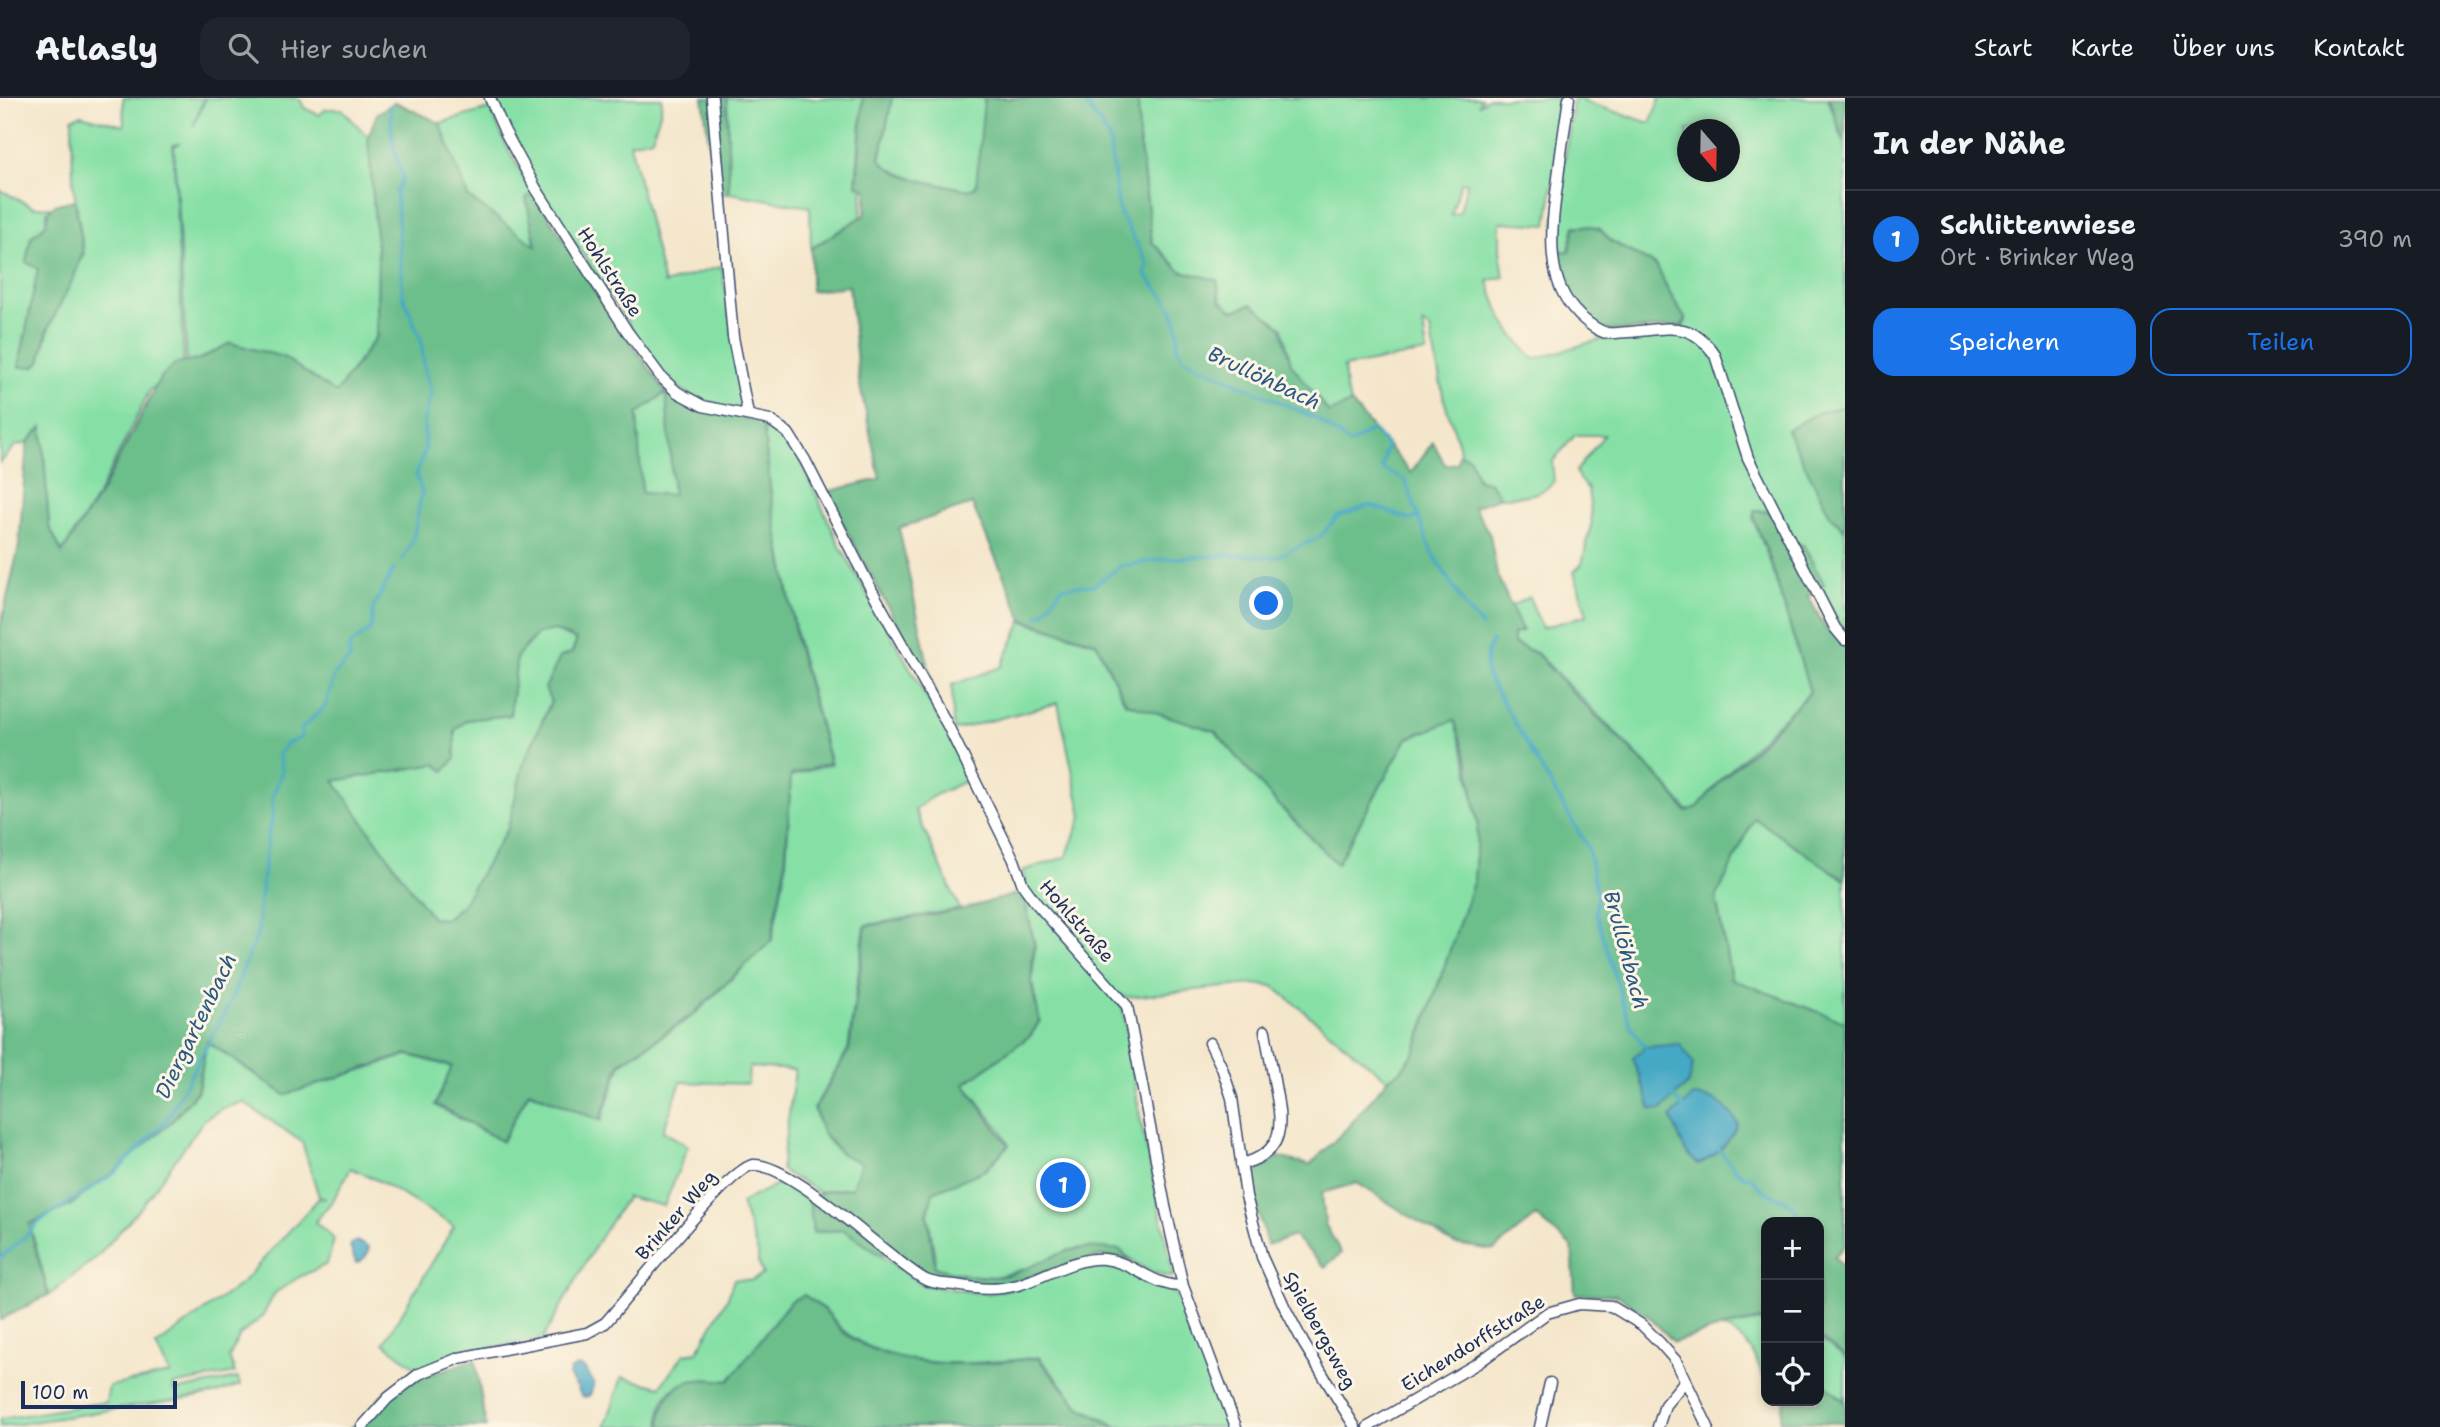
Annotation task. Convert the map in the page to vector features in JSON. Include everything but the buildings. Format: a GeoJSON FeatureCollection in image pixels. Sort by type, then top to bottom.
{"type":"FeatureCollection","features":[{"type":"Feature","properties":{"kind":"street","name":"Hohlstraße"},"geometry":{"type":"LineString","coordinates":[[490,98],[535,187],[627,331],[661,377],[677,392],[703,406],[770,420],[788,433],[947,724],[1014,860],[1023,885],[1127,1006],[1183,1286],[1236,1427]]}},
{"type":"Feature","properties":{"kind":"street"},"geometry":{"type":"LineString","coordinates":[[712,98],[733,337],[748,414]]}},
{"type":"Feature","properties":{"kind":"street"},"geometry":{"type":"LineString","coordinates":[[1569,98],[1551,229],[1555,270],[1562,289],[1576,312],[1591,325],[1607,333],[1690,330],[1705,341],[1715,355],[1748,458],[1835,628],[1845,640]]}},
{"type":"Feature","properties":{"kind":"street"},"geometry":{"type":"LineString","coordinates":[[1241,1164],[1264,1155],[1279,1134],[1280,1114],[1265,1031]]}},
{"type":"Feature","properties":{"kind":"street","name":"Spielbergsweg"},"geometry":{"type":"LineString","coordinates":[[1210,1043],[1232,1098],[1246,1196],[1257,1243],[1273,1283],[1304,1344],[1355,1427]]}},
{"type":"Feature","properties":{"kind":"street","name":"Brinker Weg"},"geometry":{"type":"LineString","coordinates":[[362,1427],[388,1398],[419,1374],[459,1358],[587,1333],[605,1322],[712,1198],[736,1173],[752,1165],[770,1169],[803,1187],[926,1280],[987,1290],[1018,1285],[1084,1262],[1102,1259],[1130,1265],[1157,1282],[1183,1286]]}},
{"type":"Feature","properties":{"kind":"street","name":"Eichendorffstraße"},"geometry":{"type":"LineString","coordinates":[[1368,1427],[1478,1363],[1547,1313],[1579,1304],[1611,1306],[1642,1325],[1676,1361],[1708,1427]]}},
{"type":"Feature","properties":{"kind":"street"},"geometry":{"type":"LineString","coordinates":[[1658,1427],[1665,1405],[1685,1381]]}},
{"type":"Feature","properties":{"kind":"street"},"geometry":{"type":"LineString","coordinates":[[1540,1427],[1550,1383]]}},
{"type":"Feature","properties":{"kind":"green space"},"geometry":{"type":"Polygon","coordinates":[[[123,98],[204,98],[193,126],[206,98],[296,98],[304,108],[319,115],[326,109],[342,109],[368,137],[378,259],[376,336],[336,393],[283,357],[230,343],[198,360],[187,362],[174,147],[180,143],[173,145],[184,363],[169,370],[150,390],[98,495],[62,552],[49,526],[42,427],[26,443],[15,446],[0,463],[0,190],[33,207],[50,207],[46,224],[31,237],[26,262],[38,269],[19,367],[34,367],[40,362],[49,328],[84,253],[73,183],[72,118],[81,115],[124,126],[123,98]]]}},
{"type":"Feature","properties":{"kind":"green space"},"geometry":{"type":"Polygon","coordinates":[[[493,98],[662,98],[652,138],[630,143],[664,284],[722,266],[744,411],[700,399],[682,390],[662,374],[537,186],[493,98]]]}},
{"type":"Feature","properties":{"kind":"green space"},"geometry":{"type":"Polygon","coordinates":[[[703,98],[727,98],[729,193],[716,194],[703,98]]]}},
{"type":"Feature","properties":{"kind":"green space"},"geometry":{"type":"Polygon","coordinates":[[[727,98],[863,98],[856,183],[863,187],[861,217],[811,248],[810,207],[729,193],[727,98]]]}},
{"type":"Feature","properties":{"kind":"green space"},"geometry":{"type":"Polygon","coordinates":[[[863,98],[892,98],[880,159],[887,166],[909,177],[969,190],[976,187],[984,100],[987,98],[1138,98],[1139,139],[1152,242],[1181,271],[1217,280],[1220,300],[1233,311],[1252,304],[1282,328],[1291,364],[1329,413],[1351,403],[1411,473],[1433,442],[1445,465],[1457,463],[1459,454],[1470,458],[1478,480],[1490,483],[1501,497],[1474,507],[1490,535],[1497,575],[1522,631],[1513,634],[1513,643],[1537,654],[1661,780],[1686,811],[1698,807],[1723,778],[1810,692],[1770,559],[1754,519],[1754,510],[1770,512],[1786,543],[1803,545],[1824,584],[1808,596],[1827,631],[1845,632],[1845,880],[1754,818],[1716,898],[1731,979],[1845,1022],[1845,1245],[1834,1257],[1845,1269],[1845,1356],[1824,1341],[1824,1217],[1761,1217],[1761,1320],[1720,1328],[1674,1342],[1647,1315],[1617,1295],[1575,1294],[1572,1247],[1536,1216],[1494,1250],[1454,1244],[1357,1183],[1322,1193],[1325,1224],[1341,1253],[1325,1267],[1294,1236],[1267,1245],[1249,1177],[1278,1157],[1310,1165],[1349,1126],[1387,1080],[1402,1070],[1416,1050],[1474,880],[1478,824],[1468,763],[1454,720],[1407,738],[1337,864],[1275,801],[1215,731],[1126,703],[1096,642],[1023,620],[972,504],[899,528],[934,693],[826,492],[880,479],[859,381],[849,286],[811,291],[811,249],[865,215],[867,190],[857,185],[863,98]]]}},
{"type":"Feature","properties":{"kind":"green space"},"geometry":{"type":"Polygon","coordinates":[[[892,98],[986,98],[976,187],[969,190],[921,181],[887,167],[880,160],[892,98]]]}},
{"type":"Feature","properties":{"kind":"green space"},"geometry":{"type":"Polygon","coordinates":[[[1138,98],[1482,98],[1478,105],[1489,98],[1565,98],[1547,225],[1500,222],[1500,251],[1504,277],[1488,281],[1505,323],[1534,359],[1602,339],[1679,334],[1686,321],[1657,266],[1610,240],[1600,229],[1584,226],[1575,226],[1568,252],[1556,250],[1554,237],[1558,228],[1554,225],[1574,98],[1582,98],[1582,101],[1650,123],[1660,98],[1828,98],[1845,146],[1845,406],[1818,413],[1787,430],[1830,515],[1845,531],[1845,632],[1832,613],[1820,588],[1824,584],[1803,545],[1786,542],[1771,512],[1754,510],[1753,519],[1769,559],[1810,692],[1722,778],[1698,807],[1687,810],[1662,780],[1537,653],[1513,643],[1513,634],[1523,631],[1510,607],[1529,597],[1542,628],[1587,615],[1574,572],[1582,564],[1592,521],[1588,489],[1576,471],[1604,435],[1575,435],[1552,462],[1554,481],[1543,490],[1530,495],[1501,497],[1490,483],[1478,480],[1470,458],[1460,454],[1444,400],[1430,329],[1423,324],[1427,352],[1344,367],[1346,389],[1351,403],[1329,413],[1291,364],[1282,327],[1252,304],[1233,311],[1221,300],[1217,280],[1181,271],[1152,242],[1139,139],[1138,98]],[[1461,182],[1451,215],[1460,212],[1467,183],[1461,182]]]}},
{"type":"Feature","properties":{"kind":"green space"},"geometry":{"type":"Polygon","coordinates":[[[1829,98],[1845,98],[1845,145],[1829,98]]]}},
{"type":"Feature","properties":{"kind":"green space"},"geometry":{"type":"Polygon","coordinates":[[[395,102],[440,123],[468,197],[536,246],[526,198],[534,193],[600,298],[666,392],[701,409],[763,422],[771,497],[797,644],[830,763],[791,775],[785,866],[771,941],[693,1014],[620,1063],[600,1120],[529,1091],[502,1141],[436,1104],[452,1066],[407,1054],[285,1095],[207,1041],[197,1091],[171,1122],[116,1170],[69,1205],[29,1224],[48,1295],[0,1320],[0,628],[19,546],[27,443],[42,427],[49,526],[62,553],[103,489],[160,378],[175,364],[198,360],[230,343],[283,357],[336,393],[377,336],[378,259],[368,137],[377,114],[395,102]],[[666,392],[637,414],[642,493],[673,495],[666,392]],[[553,630],[537,634],[517,656],[510,715],[467,720],[455,730],[455,759],[444,771],[436,764],[334,781],[432,918],[445,919],[462,905],[508,828],[523,765],[551,702],[545,688],[560,657],[572,653],[577,640],[553,630]]]}},
{"type":"Feature","properties":{"kind":"green space"},"geometry":{"type":"Polygon","coordinates":[[[490,109],[510,153],[535,194],[526,198],[536,247],[468,197],[440,123],[490,109]]]}},
{"type":"Feature","properties":{"kind":"green space"},"geometry":{"type":"Polygon","coordinates":[[[75,200],[83,252],[74,277],[48,328],[40,362],[33,367],[19,367],[38,269],[26,262],[31,237],[46,224],[51,208],[75,200]]]}},
{"type":"Feature","properties":{"kind":"green space"},"geometry":{"type":"Polygon","coordinates":[[[1575,227],[1600,229],[1610,241],[1657,266],[1686,320],[1681,326],[1611,331],[1586,318],[1566,285],[1556,250],[1569,252],[1575,227]]]}},
{"type":"Feature","properties":{"kind":"green space"},"geometry":{"type":"Polygon","coordinates":[[[667,392],[673,496],[641,493],[637,413],[667,392]]]}},
{"type":"Feature","properties":{"kind":"green space"},"geometry":{"type":"Polygon","coordinates":[[[1845,406],[1845,530],[1830,515],[1787,430],[1818,413],[1845,406]]]}},
{"type":"Feature","properties":{"kind":"green space"},"geometry":{"type":"Polygon","coordinates":[[[763,422],[794,447],[841,548],[944,727],[970,779],[933,796],[915,810],[960,909],[865,925],[848,1049],[814,1108],[820,1128],[829,1143],[861,1163],[852,1188],[819,1192],[781,1170],[795,1070],[749,1067],[748,1084],[681,1082],[663,1131],[688,1146],[664,1206],[627,1197],[598,1241],[543,1338],[459,1354],[416,1368],[384,1343],[454,1226],[381,1182],[351,1168],[333,1200],[315,1222],[334,1239],[327,1264],[299,1277],[275,1293],[262,1317],[240,1335],[229,1357],[235,1373],[173,1385],[174,1391],[238,1378],[240,1385],[214,1394],[0,1427],[0,1419],[106,1402],[109,1386],[170,1374],[156,1346],[242,1283],[319,1198],[326,1199],[319,1197],[302,1142],[243,1102],[221,1109],[204,1120],[142,1206],[97,1257],[49,1295],[30,1225],[70,1206],[171,1122],[198,1091],[207,1042],[285,1095],[408,1055],[452,1067],[435,1105],[502,1142],[529,1092],[601,1121],[621,1064],[694,1015],[772,940],[786,866],[791,776],[831,764],[798,644],[771,496],[763,422]]]}},
{"type":"Feature","properties":{"kind":"green space"},"geometry":{"type":"Polygon","coordinates":[[[1022,621],[1096,643],[1125,703],[1215,731],[1275,802],[1337,864],[1407,739],[1454,720],[1467,763],[1478,825],[1474,880],[1415,1051],[1401,1070],[1387,1079],[1273,986],[1252,984],[1130,997],[1114,996],[1123,1008],[1140,1118],[1172,1277],[1144,1268],[1120,1250],[1069,1250],[1038,1265],[995,1277],[965,1275],[934,1268],[928,1214],[933,1192],[986,1170],[1009,1145],[965,1084],[1031,1035],[1040,1021],[1032,982],[1035,944],[1023,892],[1025,879],[1022,871],[1066,857],[1082,816],[1058,703],[955,730],[952,685],[1001,667],[1022,621]]]}},
{"type":"Feature","properties":{"kind":"green space"},"geometry":{"type":"Polygon","coordinates":[[[553,630],[577,640],[523,765],[508,828],[462,905],[445,919],[432,918],[334,781],[436,764],[444,771],[455,759],[455,730],[467,720],[510,715],[517,656],[537,634],[553,630]]]}},
{"type":"Feature","properties":{"kind":"green space"},"geometry":{"type":"Polygon","coordinates":[[[1754,818],[1845,880],[1845,1022],[1731,979],[1716,898],[1754,818]]]}},
{"type":"Feature","properties":{"kind":"green space"},"geometry":{"type":"Polygon","coordinates":[[[1023,892],[1034,944],[1031,982],[1039,1021],[1031,1035],[964,1084],[1008,1145],[985,1170],[933,1192],[927,1214],[934,1267],[978,1277],[1003,1276],[1061,1253],[1089,1248],[1120,1250],[1130,1260],[1102,1256],[1019,1281],[989,1287],[928,1279],[891,1251],[880,1255],[844,1230],[813,1232],[809,1198],[826,1191],[852,1188],[861,1163],[840,1153],[821,1130],[815,1108],[849,1050],[866,926],[960,910],[1023,892]]]}},
{"type":"Feature","properties":{"kind":"green space"},"geometry":{"type":"Polygon","coordinates":[[[783,1181],[809,1197],[813,1233],[844,1230],[923,1285],[987,1294],[1102,1261],[1126,1268],[1174,1293],[1180,1300],[1229,1427],[1118,1427],[1080,1407],[1039,1357],[964,1363],[912,1359],[887,1353],[864,1344],[844,1331],[826,1311],[804,1295],[790,1301],[729,1381],[690,1381],[670,1391],[660,1412],[661,1427],[605,1427],[622,1377],[660,1387],[684,1354],[697,1352],[728,1297],[734,1279],[752,1280],[763,1274],[741,1203],[783,1181]]]}},
{"type":"Feature","properties":{"kind":"green space"},"geometry":{"type":"Polygon","coordinates":[[[804,1295],[826,1312],[843,1332],[864,1345],[887,1354],[912,1360],[964,1364],[1038,1358],[1080,1408],[1116,1427],[662,1427],[663,1408],[671,1393],[693,1380],[729,1381],[791,1301],[804,1295]]]}},
{"type":"Feature","properties":{"kind":"green space"},"geometry":{"type":"Polygon","coordinates":[[[1761,1321],[1761,1372],[1746,1343],[1722,1328],[1761,1321]]]}},
{"type":"Feature","properties":{"kind":"green space"},"geometry":{"type":"Polygon","coordinates":[[[1824,1342],[1845,1357],[1845,1401],[1826,1385],[1824,1342]]]}},
{"type":"Feature","properties":{"kind":"green space"},"geometry":{"type":"Polygon","coordinates":[[[475,1359],[486,1427],[351,1427],[358,1423],[384,1393],[415,1369],[429,1375],[475,1359]]]}},
{"type":"Feature","properties":{"kind":"green space"},"geometry":{"type":"Polygon","coordinates":[[[1824,1385],[1845,1402],[1845,1423],[1780,1421],[1783,1406],[1824,1406],[1824,1385]]]}},
{"type":"Feature","properties":{"kind":"water"},"geometry":{"type":"Polygon","coordinates":[[[1680,1044],[1693,1064],[1689,1083],[1661,1110],[1651,1109],[1633,1058],[1645,1047],[1680,1044]]]}},
{"type":"Feature","properties":{"kind":"water"},"geometry":{"type":"Polygon","coordinates":[[[1693,1096],[1719,1103],[1738,1124],[1722,1148],[1698,1164],[1685,1151],[1671,1117],[1693,1096]]]}},
{"type":"Feature","properties":{"kind":"water"},"geometry":{"type":"Polygon","coordinates":[[[357,1241],[369,1248],[365,1257],[356,1263],[350,1247],[357,1241]]]}},
{"type":"Feature","properties":{"kind":"water"},"geometry":{"type":"Polygon","coordinates":[[[578,1366],[584,1368],[594,1383],[590,1395],[584,1397],[569,1375],[571,1369],[578,1366]]]}},
{"type":"Feature","properties":{"kind":"waterway","name":"Brullöhbach"},"geometry":{"type":"LineString","coordinates":[[1083,99],[1109,137],[1119,211],[1148,264],[1145,274],[1166,299],[1175,316],[1177,348],[1184,359],[1317,419],[1350,444],[1372,430],[1387,445],[1382,469],[1405,480],[1431,551],[1468,611],[1482,626]]}},
{"type":"Feature","properties":{"kind":"waterway","name":"Diergartenbach"},"geometry":{"type":"LineString","coordinates":[[391,107],[393,142],[403,177],[396,191],[403,296],[421,340],[425,373],[431,391],[424,420],[425,450],[416,474],[422,492],[413,540],[403,559]]}},
{"type":"Feature","properties":{"kind":"waterway"},"geometry":{"type":"LineString","coordinates":[[1037,616],[1045,612],[1062,587],[1094,585],[1121,566],[1165,559],[1228,555],[1276,557],[1320,537],[1337,517],[1370,505],[1412,520],[1418,516]]}},
{"type":"Feature","properties":{"kind":"waterway","name":"Diergartenbach"},"geometry":{"type":"LineString","coordinates":[[0,1258],[40,1221],[116,1172],[166,1121],[228,1007],[258,933],[268,835],[273,815],[272,799],[282,771],[278,755],[286,744],[302,737],[301,729],[325,707],[335,674],[350,659],[349,646],[371,629],[373,608],[394,569]]}},
{"type":"Feature","properties":{"kind":"waterway","name":"Brullöhbach"},"geometry":{"type":"LineString","coordinates":[[1493,641],[1487,652],[1486,674],[1588,848],[1597,895],[1596,914],[1630,1025],[1647,1050]]}},
{"type":"Feature","properties":{"kind":"waterway","name":"Brullöhbach"},"geometry":{"type":"LineString","coordinates":[[1673,1097],[1685,1109]]}},
{"type":"Feature","properties":{"kind":"waterway","name":"Brullöhbach"},"geometry":{"type":"LineString","coordinates":[[1717,1147],[1743,1176],[1752,1177],[1760,1187],[1785,1201],[1803,1217]]}},
{"type":"Feature","properties":{"kind":"place","name":"Schlittenwiese"},"geometry":{"type":"Point","coordinates":[1063,1185]}}]}
